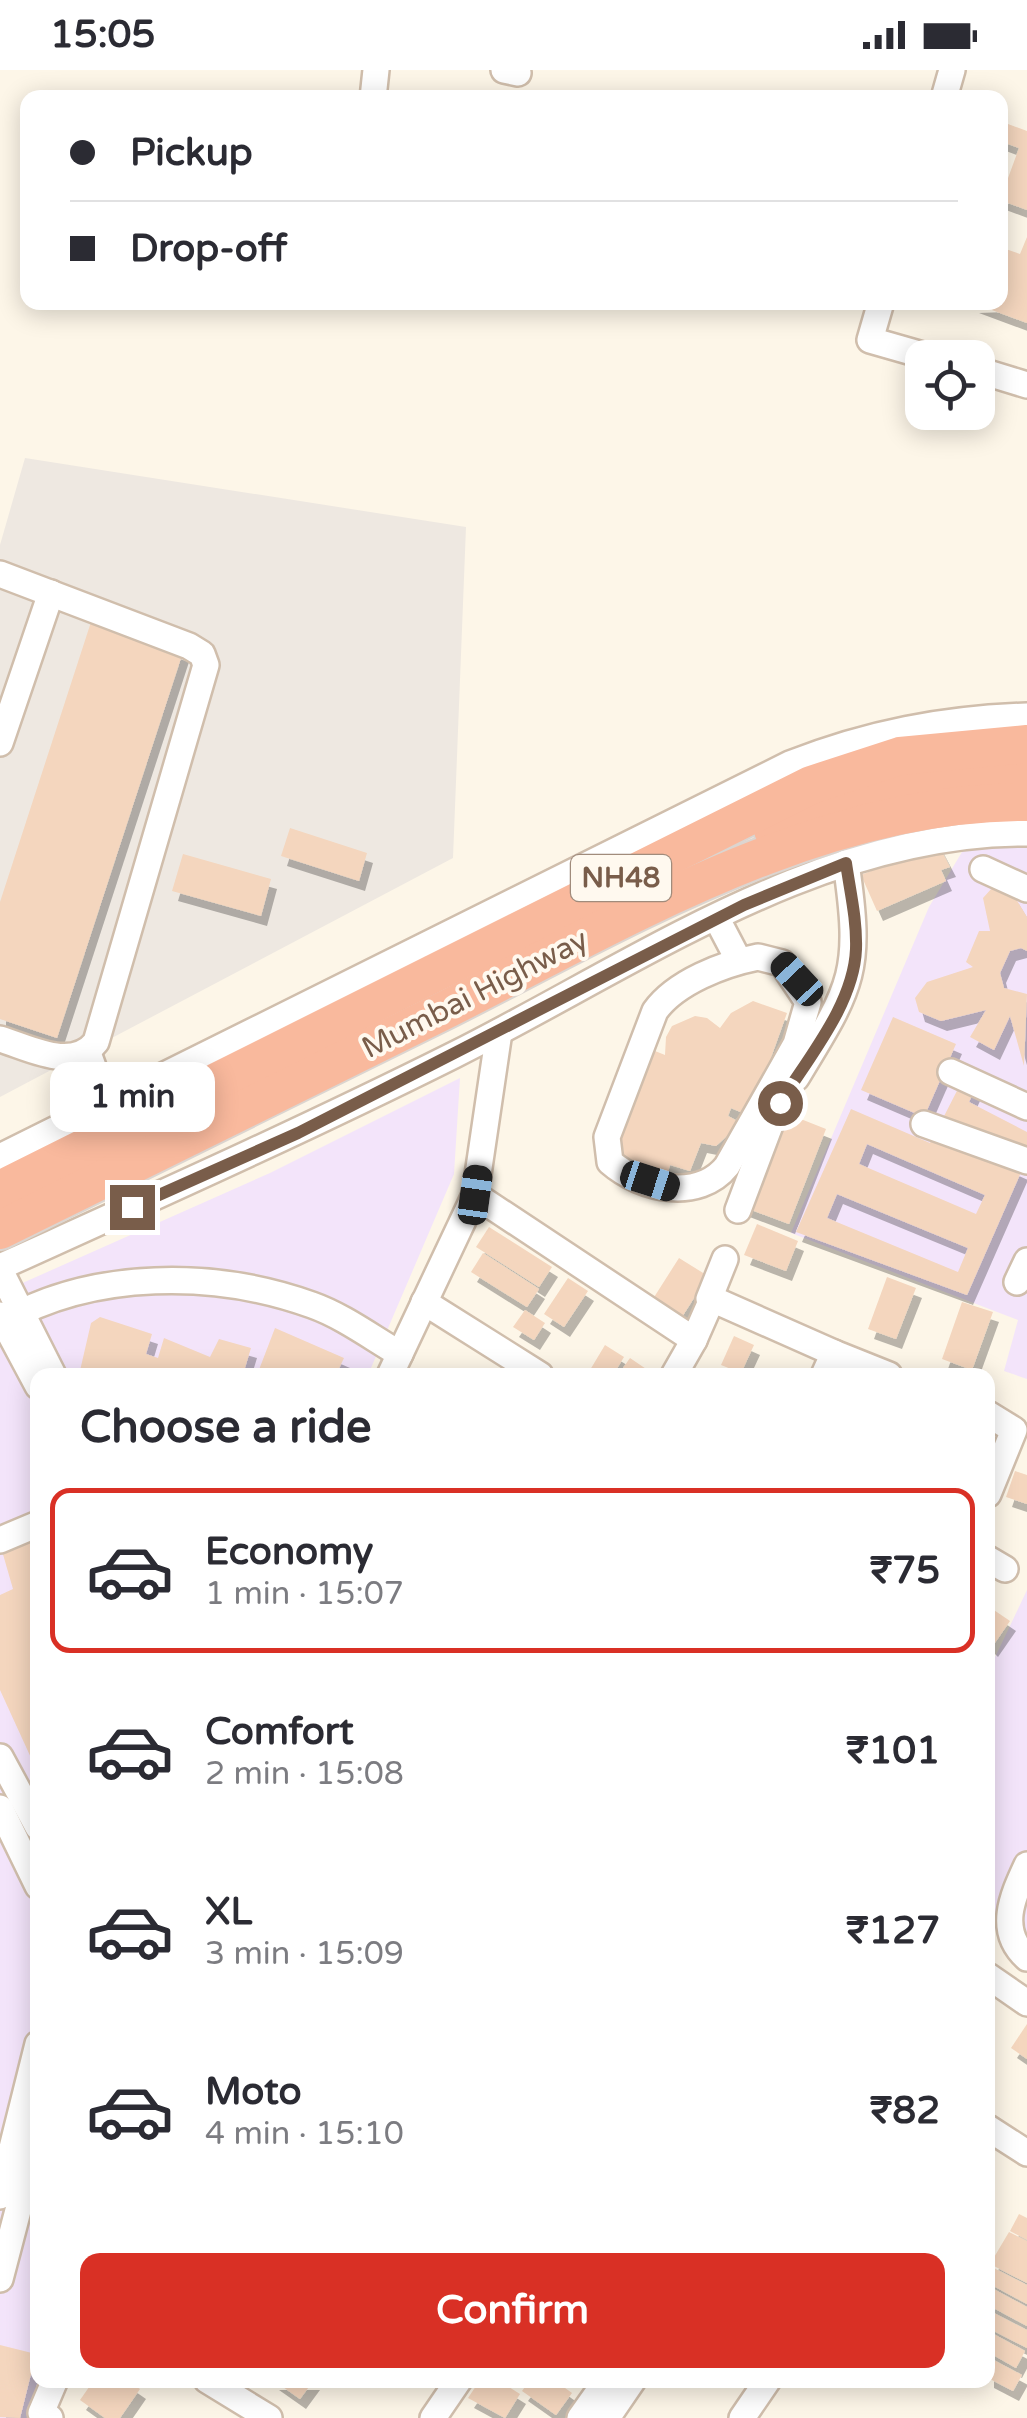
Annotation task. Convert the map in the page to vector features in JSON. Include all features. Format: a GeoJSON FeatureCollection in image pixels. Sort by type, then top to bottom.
{"type":"FeatureCollection","features":[{"type":"Feature","properties":{"kind":"highway","name":"NH48"},"geometry":{"type":"LineString","coordinates":[[0,1190],[811,785],[900,756],[1027,744]]}},
{"type":"Feature","properties":{"kind":"highway"},"geometry":{"type":"LineString","coordinates":[[531,966],[674,878],[814,812],[913,782],[1027,772]]}},
{"type":"Feature","properties":{"kind":"highway","name":"Mumbai Highway"},"geometry":{"type":"LineString","coordinates":[[0,1230],[690,890],[824,837],[876,821],[943,808],[1027,802]]}},
{"type":"Feature","properties":{"kind":"street"},"geometry":{"type":"LineString","coordinates":[[879,310],[870,340],[905,350]]}},
{"type":"Feature","properties":{"kind":"street"},"geometry":{"type":"LineString","coordinates":[[995,375],[1027,384]]}},
{"type":"Feature","properties":{"kind":"street"},"geometry":{"type":"LineString","coordinates":[[0,574],[189,646],[202,654],[206,665],[96,1042],[88,1052],[60,1058],[0,1039]]}},
{"type":"Feature","properties":{"kind":"street"},"geometry":{"type":"LineString","coordinates":[[0,743],[50,594]]}},
{"type":"Feature","properties":{"kind":"street"},"geometry":{"type":"LineString","coordinates":[[0,1158],[790,764],[880,732],[970,718],[1027,716]]}},
{"type":"Feature","properties":{"kind":"street"},"geometry":{"type":"LineString","coordinates":[[30,1368],[8,1316],[0,1268],[298,1133],[717,919],[846,863],[946,837],[1027,832]]}},
{"type":"Feature","properties":{"kind":"street"},"geometry":{"type":"LineString","coordinates":[[738,1210],[767,1126],[834,1016],[850,978],[856,929],[846,863]]}},
{"type":"Feature","properties":{"kind":"street"},"geometry":{"type":"LineString","coordinates":[[984,869],[1027,889]]}},
{"type":"Feature","properties":{"kind":"street"},"geometry":{"type":"LineString","coordinates":[[717,919],[739,961]]}},
{"type":"Feature","properties":{"kind":"street"},"geometry":{"type":"LineString","coordinates":[[652,952],[667,994]]}},
{"type":"Feature","properties":{"kind":"street"},"geometry":{"type":"LineString","coordinates":[[758,957],[782,963],[797,979],[808,1002],[796,1044],[728,1166],[716,1180],[698,1188],[678,1190],[622,1172],[610,1162],[606,1150],[655,1011],[667,994],[739,961],[758,957]]}},
{"type":"Feature","properties":{"kind":"street"},"geometry":{"type":"LineString","coordinates":[[8,1316],[68,1293],[115,1283],[175,1281],[258,1292],[310,1304],[394,1364],[475,1195],[500,1032]]}},
{"type":"Feature","properties":{"kind":"street"},"geometry":{"type":"LineString","coordinates":[[88,1052],[99,1083]]}},
{"type":"Feature","properties":{"kind":"street"},"geometry":{"type":"LineString","coordinates":[[951,1072],[1027,1107]]}},
{"type":"Feature","properties":{"kind":"street"},"geometry":{"type":"LineString","coordinates":[[924,1124],[1027,1161]]}},
{"type":"Feature","properties":{"kind":"street"},"geometry":{"type":"LineString","coordinates":[[475,1195],[694,1340]]}},
{"type":"Feature","properties":{"kind":"street"},"geometry":{"type":"LineString","coordinates":[[678,1368],[694,1340],[725,1259]]}},
{"type":"Feature","properties":{"kind":"street"},"geometry":{"type":"LineString","coordinates":[[709,1299],[829,1364]]}},
{"type":"Feature","properties":{"kind":"street"},"geometry":{"type":"LineString","coordinates":[[424,1302],[529,1368]]}},
{"type":"Feature","properties":{"kind":"street"},"geometry":{"type":"LineString","coordinates":[[8,1316],[48,1368]]}},
{"type":"Feature","properties":{"kind":"street"},"geometry":{"type":"LineString","coordinates":[[995,1418],[1014,1430],[995,1477]]}},
{"type":"Feature","properties":{"kind":"street"},"geometry":{"type":"LineString","coordinates":[[0,1540],[30,1527]]}},
{"type":"Feature","properties":{"kind":"street"},"geometry":{"type":"LineString","coordinates":[[0,1757],[30,1861]]}},
{"type":"Feature","properties":{"kind":"street"},"geometry":{"type":"LineString","coordinates":[[1027,1865],[1016,1889],[1008,1928],[1016,1948],[1027,1958]]}},
{"type":"Feature","properties":{"kind":"street"},"geometry":{"type":"LineString","coordinates":[[995,1981],[1027,2004]]}},
{"type":"Feature","properties":{"kind":"street"},"geometry":{"type":"LineString","coordinates":[[0,2196],[30,2076]]}},
{"type":"Feature","properties":{"kind":"street"},"geometry":{"type":"LineString","coordinates":[[995,2132],[1027,2153]]}},
{"type":"Feature","properties":{"kind":"street"},"geometry":{"type":"LineString","coordinates":[[0,2279],[30,2165]]}},
{"type":"Feature","properties":{"kind":"street"},"geometry":{"type":"LineString","coordinates":[[43,2416],[52,2388]]}},
{"type":"Feature","properties":{"kind":"street"},"geometry":{"type":"LineString","coordinates":[[220,2388],[269,2418]]}},
{"type":"Feature","properties":{"kind":"street"},"geometry":{"type":"LineString","coordinates":[[433,2418],[454,2388]]}},
{"type":"Feature","properties":{"kind":"street"},"geometry":{"type":"LineString","coordinates":[[580,2418],[601,2388]]}},
{"type":"Feature","properties":{"kind":"street"},"geometry":{"type":"LineString","coordinates":[[607,2418],[628,2388]]}},
{"type":"Feature","properties":{"kind":"street"},"geometry":{"type":"LineString","coordinates":[[742,2418],[763,2388]]}},
{"type":"Feature","properties":{"kind":"shaded area"},"geometry":{"type":"Polygon","coordinates":[[[25,458],[466,527],[453,858],[0,1097],[0,545],[25,458]]]}},
{"type":"Feature","properties":{"kind":"shaded area"},"geometry":{"type":"Polygon","coordinates":[[[971,837],[1027,842],[1027,1379],[1004,1371],[1018,1320],[791,1233],[929,907],[971,837]]]}},
{"type":"Feature","properties":{"kind":"shaded area"},"geometry":{"type":"Polygon","coordinates":[[[460,1078],[454,1174],[371,1368],[30,1368],[30,2388],[38,2388],[31,2418],[0,2418],[0,1293],[270,1173],[460,1078]]]}},
{"type":"Feature","properties":{"kind":"shaded area"},"geometry":{"type":"Polygon","coordinates":[[[1027,1590],[1027,1946],[995,1930],[995,1657],[1027,1590]]]}},
{"type":"Feature","properties":{"kind":"building"},"geometry":{"type":"Polygon","coordinates":[[[1008,124],[1027,131],[1027,210],[1008,203],[1008,178],[1019,148],[1008,144],[1008,124]]]}},
{"type":"Feature","properties":{"kind":"building"},"geometry":{"type":"Polygon","coordinates":[[[1027,237],[1027,323],[992,310],[1008,310],[1008,250],[1020,254],[1027,237]]]}},
{"type":"Feature","properties":{"kind":"building"},"geometry":{"type":"Polygon","coordinates":[[[91,622],[183,652],[57,1038],[0,1019],[0,902],[91,622]]]}},
{"type":"Feature","properties":{"kind":"building"},"geometry":{"type":"Polygon","coordinates":[[[290,828],[367,853],[359,881],[281,856],[290,828]]]}},
{"type":"Feature","properties":{"kind":"building"},"geometry":{"type":"Polygon","coordinates":[[[938,844],[950,867],[941,870],[946,881],[877,911],[861,875],[938,844]]]}},
{"type":"Feature","properties":{"kind":"building"},"geometry":{"type":"Polygon","coordinates":[[[183,854],[271,879],[261,916],[172,891],[183,854]]]}},
{"type":"Feature","properties":{"kind":"building"},"geometry":{"type":"Polygon","coordinates":[[[992,888],[1013,894],[1027,917],[1027,951],[1010,951],[1000,973],[1004,988],[1027,994],[1024,1066],[1010,1016],[994,1050],[970,1037],[986,1010],[941,1021],[919,1012],[915,998],[927,982],[973,967],[966,962],[979,931],[990,931],[983,898],[992,888]]]}},
{"type":"Feature","properties":{"kind":"building"},"geometry":{"type":"Polygon","coordinates":[[[753,1001],[787,1013],[750,1116],[731,1108],[728,1116],[741,1123],[716,1146],[701,1143],[690,1171],[670,1165],[667,1176],[613,1158],[655,1051],[665,1055],[666,1037],[672,1026],[695,1016],[707,1018],[720,1028],[731,1013],[753,1001]]]}},
{"type":"Feature","properties":{"kind":"building"},"geometry":{"type":"Polygon","coordinates":[[[893,1017],[956,1044],[924,1117],[861,1090],[893,1017]]]}},
{"type":"Feature","properties":{"kind":"building"},"geometry":{"type":"Polygon","coordinates":[[[961,1083],[974,1091],[969,1102],[1027,1132],[1027,1155],[940,1124],[961,1083]]]}},
{"type":"Feature","properties":{"kind":"building"},"geometry":{"type":"Polygon","coordinates":[[[851,1109],[930,1143],[935,1132],[1022,1170],[967,1295],[796,1232],[851,1109]],[[867,1144],[859,1164],[976,1214],[985,1195],[867,1144]],[[837,1194],[827,1218],[958,1272],[968,1248],[837,1194]]]}},
{"type":"Feature","properties":{"kind":"building"},"geometry":{"type":"Polygon","coordinates":[[[778,1110],[826,1129],[789,1224],[741,1206],[778,1110]]]}},
{"type":"Feature","properties":{"kind":"building"},"geometry":{"type":"Polygon","coordinates":[[[757,1224],[798,1241],[786,1271],[744,1255],[757,1224]]]}},
{"type":"Feature","properties":{"kind":"building"},"geometry":{"type":"Polygon","coordinates":[[[489,1227],[552,1267],[539,1287],[476,1247],[489,1227]]]}},
{"type":"Feature","properties":{"kind":"building"},"geometry":{"type":"Polygon","coordinates":[[[483,1253],[539,1289],[527,1307],[471,1272],[483,1253]]]}},
{"type":"Feature","properties":{"kind":"building"},"geometry":{"type":"Polygon","coordinates":[[[679,1258],[708,1276],[680,1320],[651,1302],[679,1258]]]}},
{"type":"Feature","properties":{"kind":"building"},"geometry":{"type":"Polygon","coordinates":[[[887,1277],[916,1288],[896,1339],[868,1329],[887,1277]]]}},
{"type":"Feature","properties":{"kind":"building"},"geometry":{"type":"Polygon","coordinates":[[[568,1278],[588,1291],[564,1327],[544,1314],[568,1278]]]}},
{"type":"Feature","properties":{"kind":"building"},"geometry":{"type":"Polygon","coordinates":[[[962,1302],[993,1312],[973,1368],[942,1359],[962,1302]]]}},
{"type":"Feature","properties":{"kind":"building"},"geometry":{"type":"Polygon","coordinates":[[[525,1310],[545,1323],[534,1340],[513,1327],[525,1310]]]}},
{"type":"Feature","properties":{"kind":"building"},"geometry":{"type":"Polygon","coordinates":[[[100,1317],[152,1334],[146,1354],[158,1358],[164,1338],[210,1357],[219,1339],[251,1348],[245,1368],[81,1368],[91,1323],[100,1317]]]}},
{"type":"Feature","properties":{"kind":"building"},"geometry":{"type":"Polygon","coordinates":[[[275,1328],[344,1358],[339,1368],[260,1368],[275,1328]]]}},
{"type":"Feature","properties":{"kind":"building"},"geometry":{"type":"Polygon","coordinates":[[[734,1336],[754,1345],[743,1368],[721,1365],[734,1336]]]}},
{"type":"Feature","properties":{"kind":"building"},"geometry":{"type":"Polygon","coordinates":[[[605,1345],[624,1357],[617,1368],[591,1368],[605,1345]]]}},
{"type":"Feature","properties":{"kind":"building"},"geometry":{"type":"Polygon","coordinates":[[[630,1358],[645,1368],[623,1368],[630,1358]]]}},
{"type":"Feature","properties":{"kind":"building"},"geometry":{"type":"Polygon","coordinates":[[[1015,1471],[1027,1475],[1027,1504],[1006,1497],[1015,1471]]]}},
{"type":"Feature","properties":{"kind":"building"},"geometry":{"type":"Polygon","coordinates":[[[30,1532],[30,1756],[0,1690],[0,1595],[13,1589],[0,1544],[30,1532]]]}},
{"type":"Feature","properties":{"kind":"building"},"geometry":{"type":"Polygon","coordinates":[[[995,1611],[1010,1621],[995,1643],[995,1611]]]}},
{"type":"Feature","properties":{"kind":"building"},"geometry":{"type":"Polygon","coordinates":[[[1027,2024],[1027,2059],[1011,2048],[1027,2024]]]}},
{"type":"Feature","properties":{"kind":"building"},"geometry":{"type":"Polygon","coordinates":[[[1019,2214],[1027,2218],[1027,2240],[1010,2231],[1019,2214]]]}},
{"type":"Feature","properties":{"kind":"building"},"geometry":{"type":"Polygon","coordinates":[[[1009,2232],[1027,2241],[1027,2283],[995,2267],[995,2256],[1009,2232]]]}},
{"type":"Feature","properties":{"kind":"building"},"geometry":{"type":"Polygon","coordinates":[[[995,2269],[1027,2285],[1027,2304],[995,2287],[995,2269]]]}},
{"type":"Feature","properties":{"kind":"building"},"geometry":{"type":"Polygon","coordinates":[[[995,2290],[1027,2307],[1027,2326],[995,2309],[995,2290]]]}},
{"type":"Feature","properties":{"kind":"building"},"geometry":{"type":"Polygon","coordinates":[[[995,2314],[1027,2330],[1027,2348],[995,2332],[995,2314]]]}},
{"type":"Feature","properties":{"kind":"building"},"geometry":{"type":"Polygon","coordinates":[[[995,2335],[1025,2351],[1016,2368],[995,2356],[995,2335]]]}},
{"type":"Feature","properties":{"kind":"building"},"geometry":{"type":"Polygon","coordinates":[[[0,2345],[30,2352],[30,2378],[20,2418],[0,2417],[0,2345]]]}},
{"type":"Feature","properties":{"kind":"building"},"geometry":{"type":"Polygon","coordinates":[[[995,2361],[1022,2375],[1013,2391],[995,2382],[995,2361]]]}},
{"type":"Feature","properties":{"kind":"building"},"geometry":{"type":"Polygon","coordinates":[[[88,2388],[140,2389],[120,2418],[105,2418],[80,2400],[88,2388]]]}},
{"type":"Feature","properties":{"kind":"building"},"geometry":{"type":"Polygon","coordinates":[[[284,2388],[308,2388],[300,2399],[284,2388]]]}},
{"type":"Feature","properties":{"kind":"building"},"geometry":{"type":"Polygon","coordinates":[[[475,2388],[511,2388],[520,2394],[505,2418],[468,2398],[475,2388]]]}},
{"type":"Feature","properties":{"kind":"building"},"geometry":{"type":"Polygon","coordinates":[[[565,2388],[572,2393],[556,2415],[522,2391],[565,2388]]]}},
{"type":"Feature","properties":{"kind":"route"},"geometry":{"type":"LineString","coordinates":[[132,1207],[298,1133],[744,905],[846,863],[856,929],[856,954],[850,978],[834,1016],[780,1103]]}}]}
